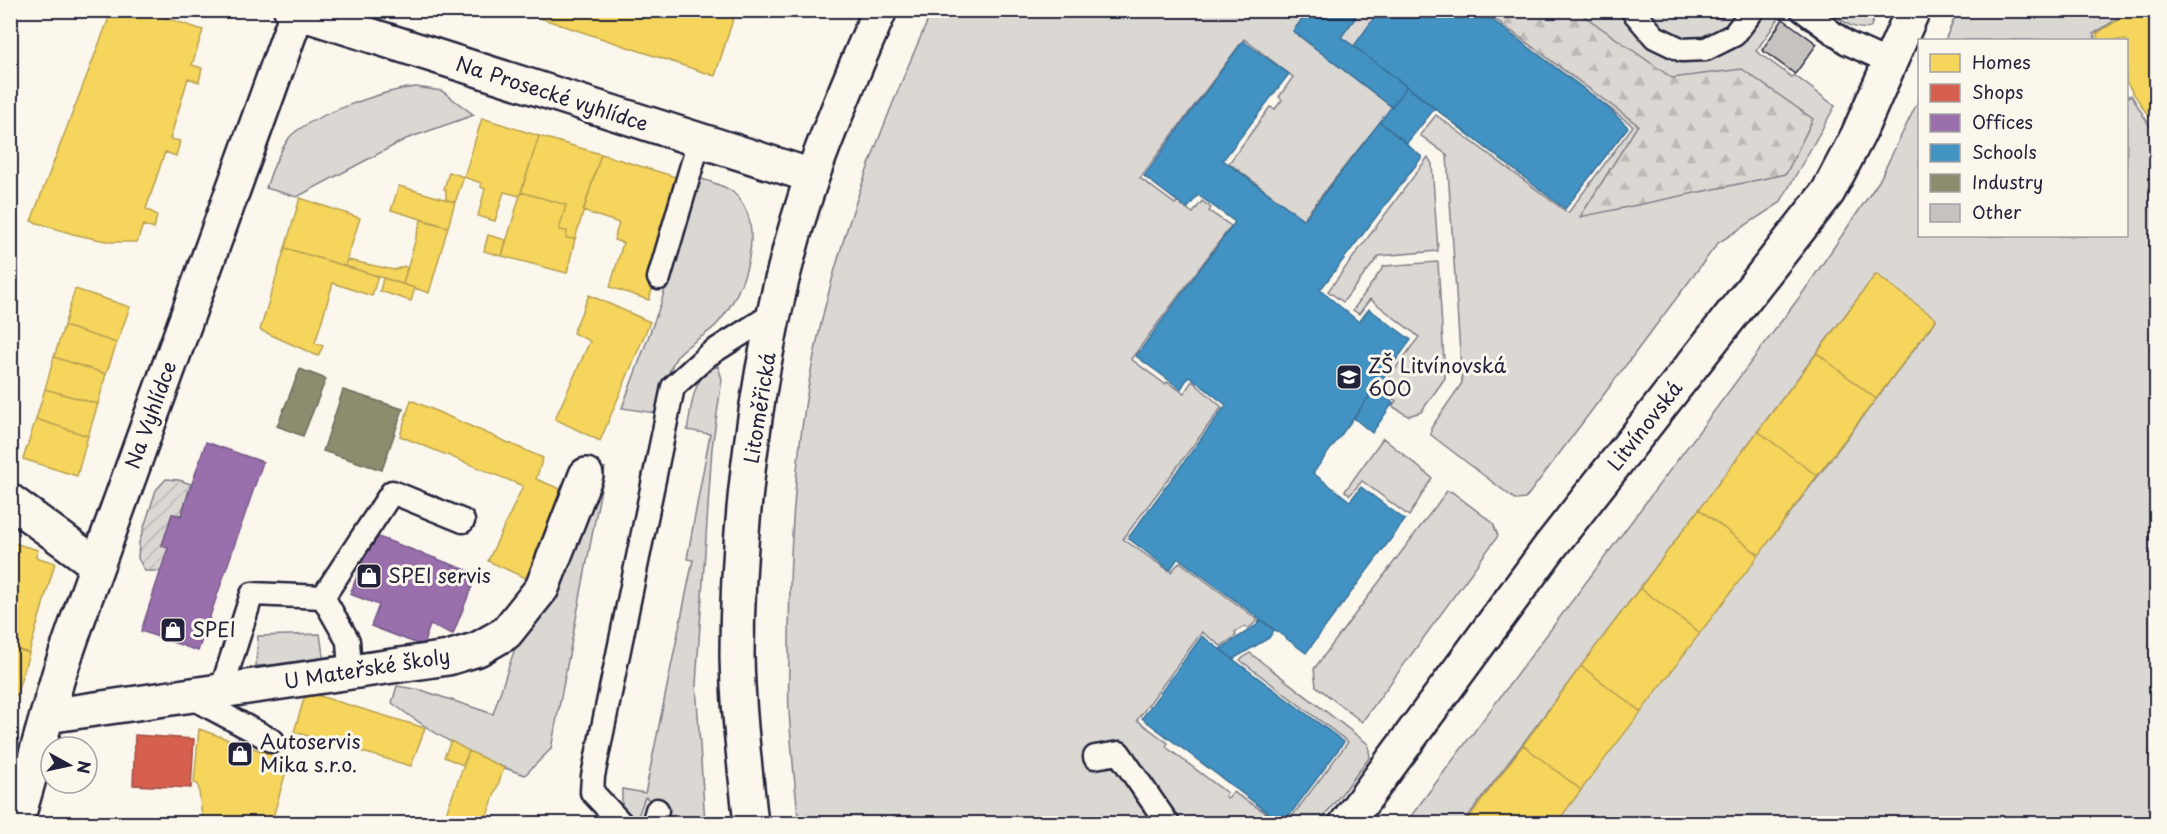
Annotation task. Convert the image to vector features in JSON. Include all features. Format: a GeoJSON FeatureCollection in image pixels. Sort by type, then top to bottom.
{"type":"FeatureCollection","features":[{"type":"Feature","properties":{"kind":"street","name":"Litoměřická"},"geometry":{"type":"LineString","coordinates":[[751,824],[742,748],[737,658],[739,583],[745,504],[759,404],[776,312],[812,176],[844,92],[880,10]]}},
{"type":"Feature","properties":{"kind":"street","name":"Litvínovská"},"geometry":{"type":"LineString","coordinates":[[1346,824],[1549,548],[1828,192],[1858,135],[1913,10]]}},
{"type":"Feature","properties":{"kind":"street","name":"Na Prosecké vyhlídce"},"geometry":{"type":"LineString","coordinates":[[295,11],[812,176]]}},
{"type":"Feature","properties":{"kind":"street","name":"Na Vyhlídce"},"geometry":{"type":"LineString","coordinates":[[16,824],[47,716],[97,565],[295,11]]}},
{"type":"Feature","properties":{"kind":"street","name":"U Mateřské školy"},"geometry":{"type":"LineString","coordinates":[[47,716],[448,658],[478,650],[506,633],[542,588],[586,475]]}},
{"type":"Feature","properties":{"kind":"street"},"geometry":{"type":"LineString","coordinates":[[10,501],[97,565]]}},
{"type":"Feature","properties":{"kind":"lane"},"geometry":{"type":"LineString","coordinates":[[1632,10],[1655,37],[1682,50],[1706,49],[1734,35],[1753,10]]}},
{"type":"Feature","properties":{"kind":"lane"},"geometry":{"type":"LineString","coordinates":[[1802,10],[1847,43],[1889,62]]}},
{"type":"Feature","properties":{"kind":"lane"},"geometry":{"type":"LineString","coordinates":[[659,278],[699,141]]}},
{"type":"Feature","properties":{"kind":"lane"},"geometry":{"type":"LineString","coordinates":[[622,824],[592,792],[593,776],[673,387],[708,355],[776,312]]}},
{"type":"Feature","properties":{"kind":"lane"},"geometry":{"type":"LineString","coordinates":[[323,597],[392,492],[463,521]]}},
{"type":"Feature","properties":{"kind":"lane"},"geometry":{"type":"LineString","coordinates":[[221,691],[252,594],[323,597]]}},
{"type":"Feature","properties":{"kind":"lane"},"geometry":{"type":"LineString","coordinates":[[323,597],[348,640],[350,671]]}},
{"type":"Feature","properties":{"kind":"lane"},"geometry":{"type":"LineString","coordinates":[[189,696],[273,741]]}},
{"type":"Feature","properties":{"kind":"lane"},"geometry":{"type":"LineString","coordinates":[[1095,757],[1119,753],[1168,824]]}},
{"type":"Feature","properties":{"kind":"green space"},"geometry":{"type":"Polygon","coordinates":[[[1709,10],[1720,19],[1726,11],[1784,11],[1756,51],[1792,77],[1794,75],[1835,106],[1780,203],[1718,243],[1525,499],[1516,500],[1431,435],[1431,428],[1462,383],[1447,155],[1420,135],[1436,115],[1568,213],[1633,126],[1480,11],[1709,10]]]}},
{"type":"Feature","properties":{"kind":"green space"},"geometry":{"type":"Polygon","coordinates":[[[1958,10],[2130,10],[2093,34],[2096,39],[1945,39],[1958,10]]]}},
{"type":"Feature","properties":{"kind":"green space"},"geometry":{"type":"Polygon","coordinates":[[[932,11],[1309,11],[1293,31],[1392,107],[1303,219],[1229,163],[1270,107],[1275,109],[1282,100],[1279,97],[1293,77],[1244,39],[1140,178],[1175,204],[1177,202],[1193,213],[1202,201],[1211,208],[1209,211],[1231,226],[1131,359],[1165,384],[1167,382],[1184,393],[1192,381],[1222,407],[1123,539],[1171,572],[1180,562],[1258,620],[1248,629],[1245,626],[1235,632],[1236,636],[1221,646],[1202,632],[1137,720],[1168,743],[1166,747],[1227,793],[1225,796],[1228,798],[1233,792],[1282,823],[799,824],[789,710],[789,624],[793,516],[805,407],[821,324],[846,232],[877,142],[932,11]]]}},
{"type":"Feature","properties":{"kind":"green space"},"geometry":{"type":"Polygon","coordinates":[[[1348,11],[1380,11],[1354,46],[1341,37],[1356,17],[1348,11]]]}},
{"type":"Feature","properties":{"kind":"green space"},"geometry":{"type":"Polygon","coordinates":[[[1484,11],[1577,11],[1672,78],[1742,69],[1813,119],[1786,174],[1580,217],[1638,125],[1484,11]]]}},
{"type":"Feature","properties":{"kind":"green space"},"geometry":{"type":"Polygon","coordinates":[[[1830,11],[1877,11],[1870,28],[1864,29],[1848,24],[1830,11]]]}},
{"type":"Feature","properties":{"kind":"green space"},"geometry":{"type":"Polygon","coordinates":[[[416,87],[442,91],[474,115],[406,139],[297,197],[266,188],[282,149],[298,130],[348,105],[416,87]]]}},
{"type":"Feature","properties":{"kind":"green space"},"geometry":{"type":"Polygon","coordinates":[[[2131,95],[2156,136],[2156,823],[1556,823],[1936,320],[1876,274],[1463,823],[1405,824],[1804,291],[1879,181],[1918,101],[1918,237],[2128,237],[2128,97],[2131,95]]]}},
{"type":"Feature","properties":{"kind":"green space"},"geometry":{"type":"Polygon","coordinates":[[[1428,157],[1432,164],[1438,251],[1379,256],[1343,302],[1328,291],[1428,157]]]}},
{"type":"Feature","properties":{"kind":"green space"},"geometry":{"type":"Polygon","coordinates":[[[696,177],[730,190],[744,207],[750,222],[751,240],[744,277],[728,310],[718,323],[675,359],[655,413],[622,408],[661,303],[696,177]]]}},
{"type":"Feature","properties":{"kind":"green space"},"geometry":{"type":"Polygon","coordinates":[[[1438,262],[1445,378],[1421,412],[1408,416],[1392,406],[1396,401],[1380,389],[1419,337],[1370,299],[1359,314],[1353,310],[1384,266],[1438,262]]]}},
{"type":"Feature","properties":{"kind":"green space"},"geometry":{"type":"Polygon","coordinates":[[[718,366],[722,379],[712,448],[696,684],[705,823],[667,823],[669,810],[645,797],[636,822],[622,807],[622,789],[645,793],[646,789],[693,560],[687,559],[710,434],[687,430],[698,383],[709,370],[718,366]]]}},
{"type":"Feature","properties":{"kind":"green space"},"geometry":{"type":"Polygon","coordinates":[[[1383,438],[1432,478],[1409,516],[1362,481],[1350,495],[1345,491],[1383,438]]]}},
{"type":"Feature","properties":{"kind":"green space"},"geometry":{"type":"Polygon","coordinates":[[[593,467],[605,468],[551,749],[525,775],[490,762],[456,745],[392,703],[397,686],[421,690],[493,714],[517,642],[593,467]]]}},
{"type":"Feature","properties":{"kind":"green space"},"geometry":{"type":"Polygon","coordinates":[[[166,479],[191,484],[181,515],[172,514],[162,545],[168,548],[161,571],[145,571],[138,558],[139,543],[156,490],[166,479]]]}},
{"type":"Feature","properties":{"kind":"green space"},"geometry":{"type":"Polygon","coordinates":[[[1447,491],[1452,492],[1493,523],[1498,536],[1362,722],[1316,686],[1314,669],[1447,491]]]}},
{"type":"Feature","properties":{"kind":"green space"},"geometry":{"type":"Polygon","coordinates":[[[320,634],[324,662],[256,666],[258,636],[320,634]]]}},
{"type":"Feature","properties":{"kind":"green space"},"geometry":{"type":"Polygon","coordinates":[[[1250,653],[1368,744],[1370,757],[1319,823],[1287,823],[1348,742],[1240,660],[1250,653]]]}},
{"type":"Feature","properties":{"kind":"building: Homes"},"geometry":{"type":"Polygon","coordinates":[[[112,10],[142,10],[203,30],[192,65],[202,68],[199,82],[188,78],[170,139],[180,141],[176,156],[165,152],[146,209],[157,215],[154,229],[143,225],[137,242],[110,242],[31,221],[112,10]]]}},
{"type":"Feature","properties":{"kind":"building: Homes"},"geometry":{"type":"Polygon","coordinates":[[[516,10],[736,10],[715,76],[516,10]]]}},
{"type":"Feature","properties":{"kind":"building: Homes"},"geometry":{"type":"Polygon","coordinates":[[[2133,10],[2155,10],[2156,112],[2149,117],[2128,85],[2128,39],[2099,39],[2096,34],[2133,10]]]}},
{"type":"Feature","properties":{"kind":"building: Homes"},"geometry":{"type":"Polygon","coordinates":[[[2156,112],[2156,130],[2149,117],[2156,112]]]}},
{"type":"Feature","properties":{"kind":"building: Homes"},"geometry":{"type":"Polygon","coordinates":[[[482,118],[539,136],[520,196],[504,192],[495,221],[478,216],[485,189],[481,187],[481,183],[464,177],[482,118]]]}},
{"type":"Feature","properties":{"kind":"building: Homes"},"geometry":{"type":"Polygon","coordinates":[[[539,136],[601,154],[575,239],[566,238],[567,231],[559,230],[566,205],[521,192],[539,136]]]}},
{"type":"Feature","properties":{"kind":"building: Homes"},"geometry":{"type":"Polygon","coordinates":[[[601,154],[676,177],[681,188],[649,300],[610,287],[623,243],[614,240],[619,223],[583,211],[601,154]]]}},
{"type":"Feature","properties":{"kind":"building: Homes"},"geometry":{"type":"Polygon","coordinates":[[[449,172],[464,177],[455,202],[446,200],[444,189],[449,172]]]}},
{"type":"Feature","properties":{"kind":"building: Homes"},"geometry":{"type":"Polygon","coordinates":[[[399,186],[455,202],[448,227],[391,210],[399,186]]]}},
{"type":"Feature","properties":{"kind":"building: Homes"},"geometry":{"type":"Polygon","coordinates":[[[521,192],[566,205],[559,230],[567,231],[566,238],[575,239],[567,273],[502,256],[521,192]]]}},
{"type":"Feature","properties":{"kind":"building: Homes"},"geometry":{"type":"Polygon","coordinates":[[[300,198],[360,218],[345,266],[285,248],[300,198]]]}},
{"type":"Feature","properties":{"kind":"building: Homes"},"geometry":{"type":"Polygon","coordinates":[[[421,220],[448,227],[429,293],[403,284],[421,220]]]}},
{"type":"Feature","properties":{"kind":"building: Homes"},"geometry":{"type":"Polygon","coordinates":[[[488,235],[506,240],[502,256],[484,251],[488,235]]]}},
{"type":"Feature","properties":{"kind":"building: Homes"},"geometry":{"type":"Polygon","coordinates":[[[285,248],[378,276],[372,296],[333,283],[315,343],[323,346],[318,356],[260,330],[285,248]]]}},
{"type":"Feature","properties":{"kind":"building: Homes"},"geometry":{"type":"Polygon","coordinates":[[[348,260],[394,270],[404,266],[407,268],[403,284],[345,266],[348,260]]]}},
{"type":"Feature","properties":{"kind":"building: Homes"},"geometry":{"type":"Polygon","coordinates":[[[1876,274],[1936,319],[1876,399],[1817,353],[1876,274]]]}},
{"type":"Feature","properties":{"kind":"building: Homes"},"geometry":{"type":"Polygon","coordinates":[[[383,278],[415,288],[411,301],[380,291],[383,278]]]}},
{"type":"Feature","properties":{"kind":"building: Homes"},"geometry":{"type":"Polygon","coordinates":[[[75,289],[130,307],[117,343],[64,326],[75,289]]]}},
{"type":"Feature","properties":{"kind":"building: Homes"},"geometry":{"type":"Polygon","coordinates":[[[589,295],[650,322],[600,441],[555,419],[590,341],[573,333],[589,295]]]}},
{"type":"Feature","properties":{"kind":"building: Homes"},"geometry":{"type":"Polygon","coordinates":[[[64,326],[117,343],[106,374],[54,357],[64,326]]]}},
{"type":"Feature","properties":{"kind":"building: Homes"},"geometry":{"type":"Polygon","coordinates":[[[1817,353],[1876,399],[1817,476],[1758,431],[1817,353]]]}},
{"type":"Feature","properties":{"kind":"building: Homes"},"geometry":{"type":"Polygon","coordinates":[[[54,357],[106,374],[98,404],[45,389],[54,357]]]}},
{"type":"Feature","properties":{"kind":"building: Homes"},"geometry":{"type":"Polygon","coordinates":[[[45,389],[98,404],[88,436],[36,419],[45,389]]]}},
{"type":"Feature","properties":{"kind":"building: Homes"},"geometry":{"type":"Polygon","coordinates":[[[411,400],[543,458],[536,479],[570,493],[530,580],[488,561],[523,486],[400,436],[411,400]]]}},
{"type":"Feature","properties":{"kind":"building: Homes"},"geometry":{"type":"Polygon","coordinates":[[[36,419],[88,436],[77,476],[23,459],[36,419]]]}},
{"type":"Feature","properties":{"kind":"building: Homes"},"geometry":{"type":"Polygon","coordinates":[[[1758,431],[1817,476],[1759,555],[1699,509],[1758,431]]]}},
{"type":"Feature","properties":{"kind":"building: Homes"},"geometry":{"type":"Polygon","coordinates":[[[1699,509],[1759,555],[1700,633],[1640,588],[1699,509]]]}},
{"type":"Feature","properties":{"kind":"building: Homes"},"geometry":{"type":"Polygon","coordinates":[[[10,542],[38,550],[36,557],[55,563],[29,653],[10,647],[10,542]]]}},
{"type":"Feature","properties":{"kind":"building: Homes"},"geometry":{"type":"Polygon","coordinates":[[[1640,588],[1700,633],[1641,712],[1581,666],[1640,588]]]}},
{"type":"Feature","properties":{"kind":"building: Homes"},"geometry":{"type":"Polygon","coordinates":[[[10,647],[29,653],[15,699],[10,697],[10,647]]]}},
{"type":"Feature","properties":{"kind":"building: Homes"},"geometry":{"type":"Polygon","coordinates":[[[1581,666],[1641,712],[1581,790],[1523,745],[1581,666]]]}},
{"type":"Feature","properties":{"kind":"building: Homes"},"geometry":{"type":"Polygon","coordinates":[[[306,692],[425,728],[411,766],[294,732],[306,692]]]}},
{"type":"Feature","properties":{"kind":"building: Homes"},"geometry":{"type":"Polygon","coordinates":[[[199,729],[289,761],[271,824],[203,824],[198,784],[194,783],[199,729]]]}},
{"type":"Feature","properties":{"kind":"building: Homes"},"geometry":{"type":"Polygon","coordinates":[[[451,741],[469,751],[463,765],[444,757],[451,741]]]}},
{"type":"Feature","properties":{"kind":"building: Homes"},"geometry":{"type":"Polygon","coordinates":[[[1523,745],[1581,790],[1556,824],[1464,824],[1523,745]]]}},
{"type":"Feature","properties":{"kind":"building: Homes"},"geometry":{"type":"Polygon","coordinates":[[[469,751],[504,768],[484,824],[442,824],[469,751]]]}},
{"type":"Feature","properties":{"kind":"building: Shops"},"geometry":{"type":"Polygon","coordinates":[[[135,735],[194,739],[191,788],[133,785],[135,735]]]}},
{"type":"Feature","properties":{"kind":"building: Offices"},"geometry":{"type":"Polygon","coordinates":[[[1709,10],[1726,10],[1720,19],[1709,10]]]}},
{"type":"Feature","properties":{"kind":"building: Offices"},"geometry":{"type":"Polygon","coordinates":[[[206,442],[263,462],[198,651],[141,631],[168,548],[162,546],[172,514],[181,516],[206,442]]]}},
{"type":"Feature","properties":{"kind":"building: Offices"},"geometry":{"type":"Polygon","coordinates":[[[373,535],[477,574],[453,634],[430,625],[423,646],[371,626],[379,605],[350,594],[373,535]]]}},
{"type":"Feature","properties":{"kind":"building: Schools"},"geometry":{"type":"Polygon","coordinates":[[[1309,10],[1348,10],[1356,17],[1341,37],[1407,86],[1392,107],[1293,31],[1309,10]]]}},
{"type":"Feature","properties":{"kind":"building: Schools"},"geometry":{"type":"Polygon","coordinates":[[[1380,10],[1479,10],[1605,105],[1628,127],[1565,209],[1354,46],[1380,10]]]}},
{"type":"Feature","properties":{"kind":"building: Schools"},"geometry":{"type":"Polygon","coordinates":[[[1243,41],[1289,74],[1223,160],[1304,220],[1380,122],[1422,157],[1320,290],[1359,322],[1369,309],[1411,340],[1313,473],[1350,501],[1361,487],[1405,520],[1306,653],[1178,558],[1170,570],[1128,538],[1226,405],[1189,376],[1181,389],[1136,356],[1235,222],[1198,195],[1187,209],[1144,176],[1243,41]]]}},
{"type":"Feature","properties":{"kind":"building: Schools"},"geometry":{"type":"Polygon","coordinates":[[[1407,86],[1435,108],[1407,143],[1380,122],[1407,86]]]}},
{"type":"Feature","properties":{"kind":"building: Schools"},"geometry":{"type":"Polygon","coordinates":[[[1374,389],[1393,403],[1372,433],[1354,418],[1374,389]]]}},
{"type":"Feature","properties":{"kind":"building: Schools"},"geometry":{"type":"Polygon","coordinates":[[[1260,620],[1274,630],[1269,638],[1233,659],[1220,649],[1257,625],[1260,620]]]}},
{"type":"Feature","properties":{"kind":"building: Schools"},"geometry":{"type":"Polygon","coordinates":[[[1202,636],[1344,742],[1283,824],[1142,718],[1202,636]]]}},
{"type":"Feature","properties":{"kind":"building: Industry"},"geometry":{"type":"Polygon","coordinates":[[[300,369],[326,379],[303,436],[277,426],[300,369]]]}},
{"type":"Feature","properties":{"kind":"building: Industry"},"geometry":{"type":"Polygon","coordinates":[[[343,390],[403,409],[382,470],[323,451],[343,390]]]}},
{"type":"Feature","properties":{"kind":"building: Other"},"geometry":{"type":"Polygon","coordinates":[[[1783,19],[1817,44],[1795,74],[1762,50],[1783,19]]]}},
{"type":"Feature","properties":{"kind":"place","name":"ZŠ Litvínovská 600"},"geometry":{"type":"Point","coordinates":[1349,377]}},
{"type":"Feature","properties":{"kind":"place","name":"SPEI servis"},"geometry":{"type":"Point","coordinates":[369,576]}},
{"type":"Feature","properties":{"kind":"place","name":"SPEI"},"geometry":{"type":"Point","coordinates":[173,630]}},
{"type":"Feature","properties":{"kind":"place","name":"Autoservis Mika s.r.o."},"geometry":{"type":"Point","coordinates":[240,754]}}]}
